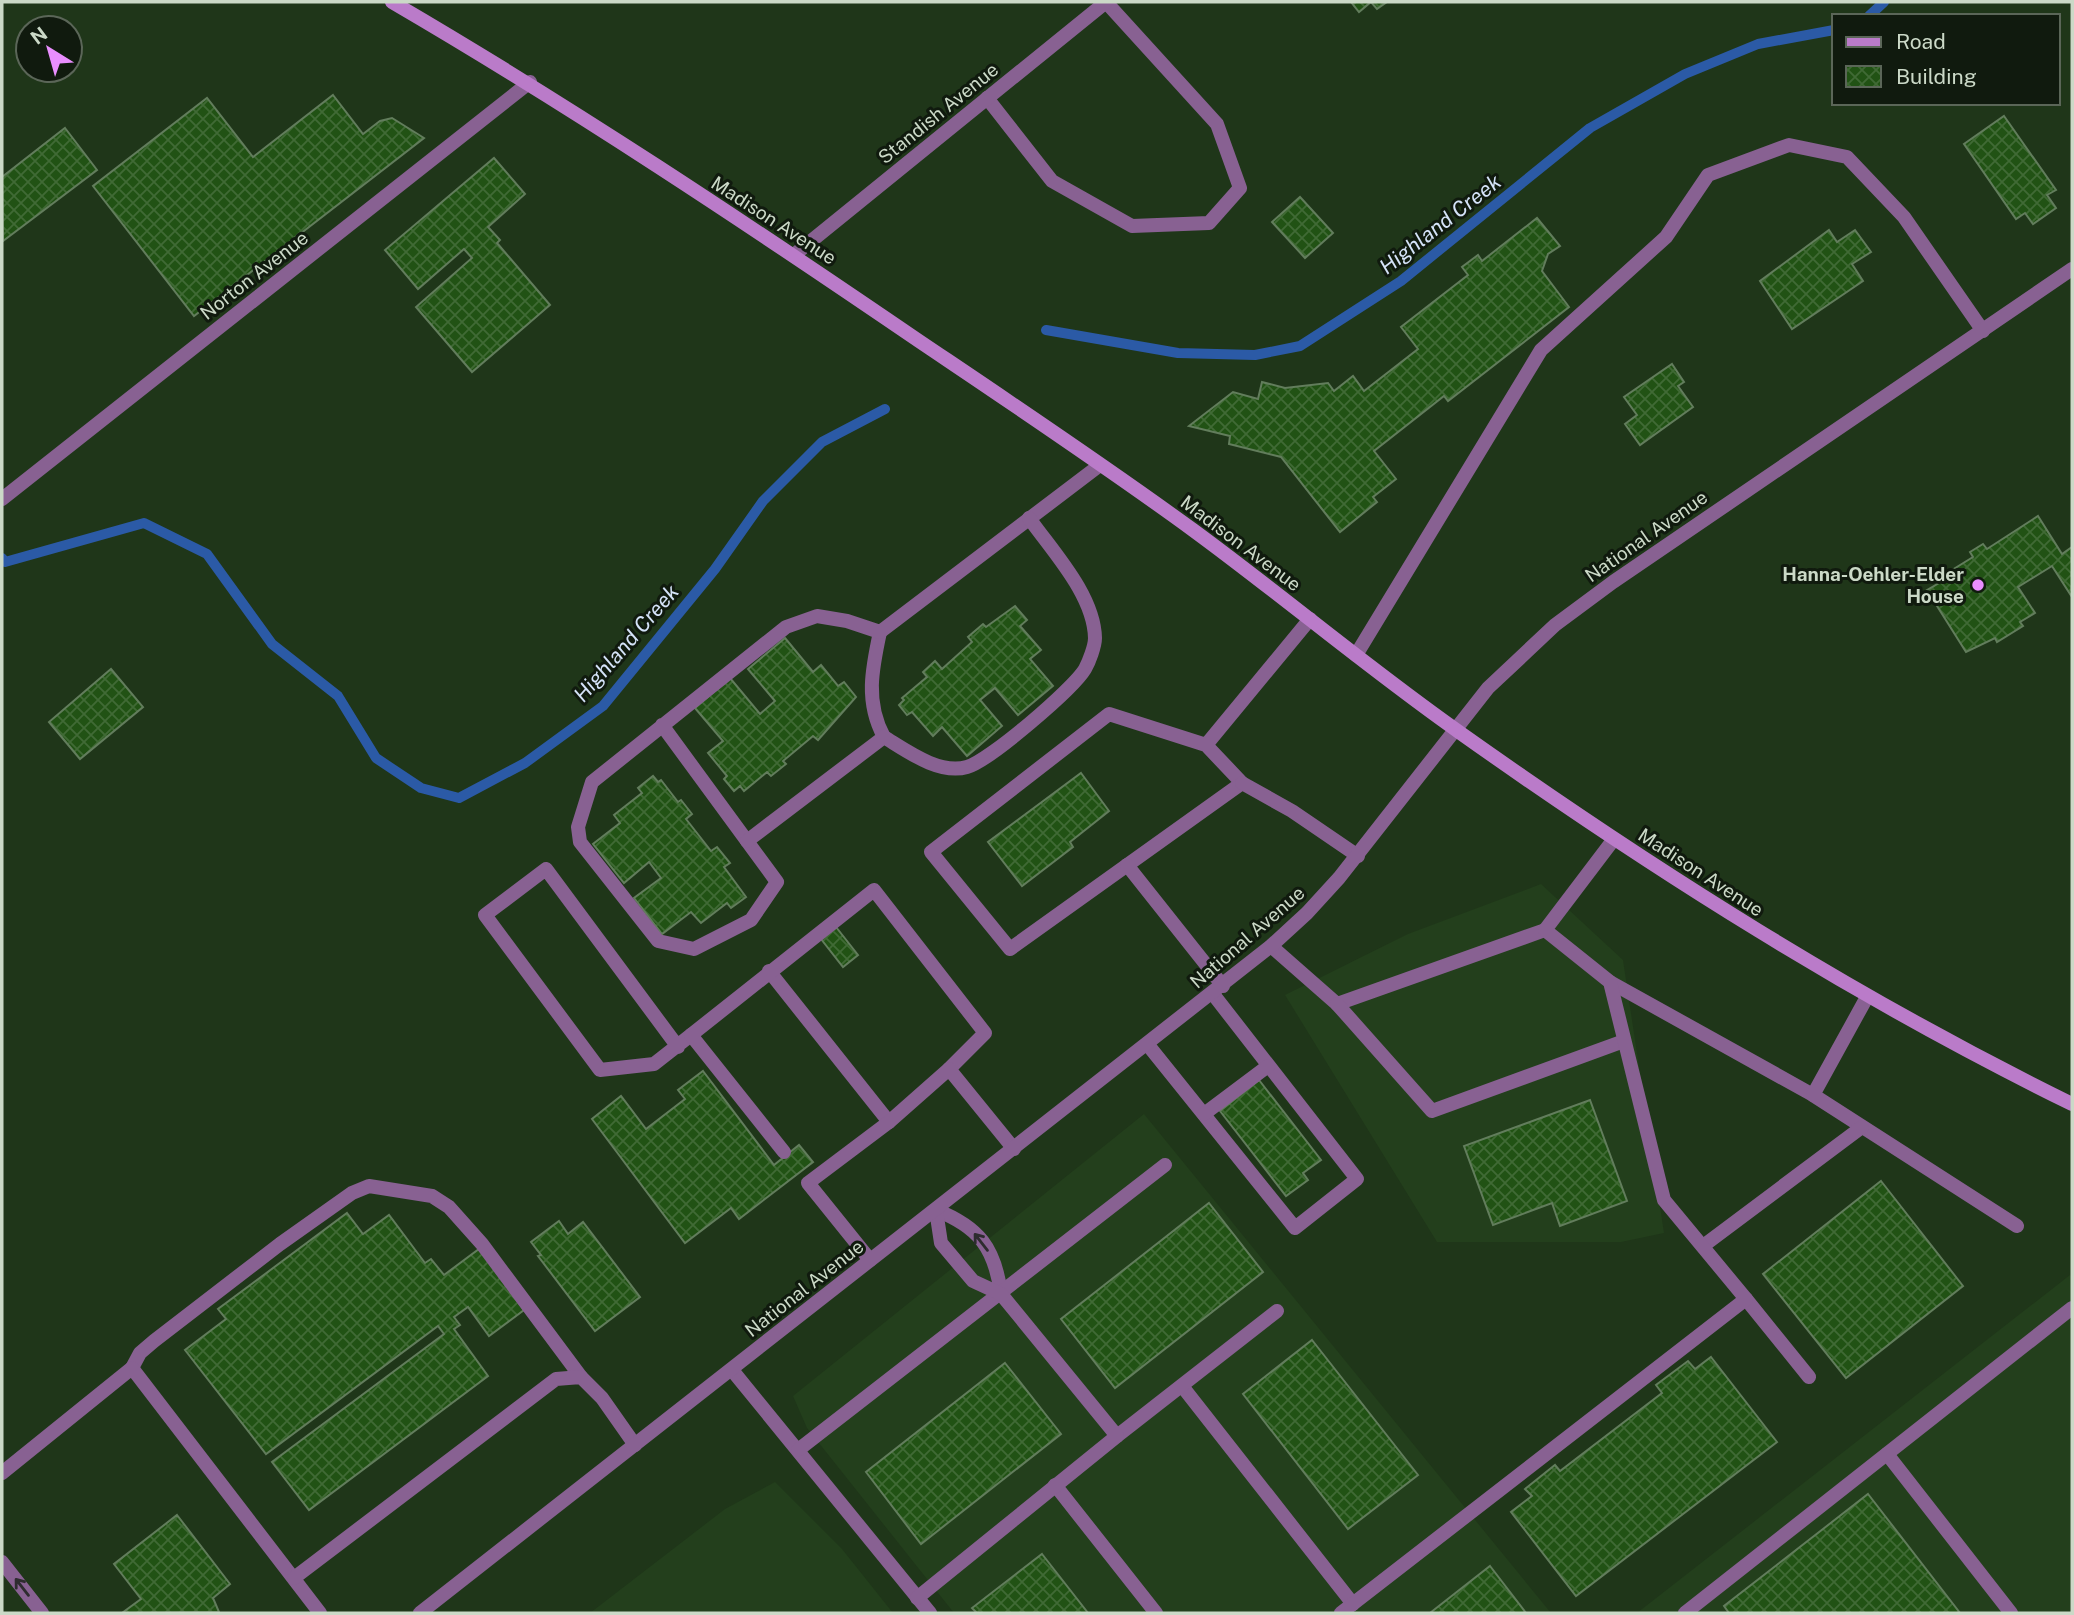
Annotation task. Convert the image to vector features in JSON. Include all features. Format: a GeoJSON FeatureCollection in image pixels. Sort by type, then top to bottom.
{"type":"FeatureCollection","features":[{"type":"Feature","properties":{"kind":"main road","name":"Madison Avenue"},"geometry":{"type":"LineString","coordinates":[[392,2],[530,82],[794,255],[1189,527],[1455,730],[1734,918],[1867,998],[2072,1104]]}},
{"type":"Feature","properties":{"kind":"street","name":"Standish Avenue"},"geometry":{"type":"LineString","coordinates":[[794,255],[1106,2]]}},
{"type":"Feature","properties":{"kind":"street"},"geometry":{"type":"LineString","coordinates":[[987,98],[1052,181],[1121,220],[1132,226],[1209,223],[1240,188],[1217,124],[1106,2]]}},
{"type":"Feature","properties":{"kind":"street","name":"Norton Avenue"},"geometry":{"type":"LineString","coordinates":[[2,499],[530,82]]}},
{"type":"Feature","properties":{"kind":"street"},"geometry":{"type":"LineString","coordinates":[[1356,654],[1541,350],[1667,237],[1708,176],[1789,145],[1847,157],[1904,217],[1983,331]]}},
{"type":"Feature","properties":{"kind":"street","name":"National Avenue"},"geometry":{"type":"LineString","coordinates":[[420,1613],[1149,1045],[1271,946],[1307,914],[1358,856],[1488,688],[1555,625],[1613,582],[2072,270]]}},
{"type":"Feature","properties":{"kind":"street"},"geometry":{"type":"LineString","coordinates":[[1029,518],[1087,606],[1095,640],[1085,668],[1063,694],[997,749],[968,767],[943,767],[916,757],[884,737],[874,718],[870,690],[880,632],[1029,518],[1100,465]]}},
{"type":"Feature","properties":{"kind":"street"},"geometry":{"type":"LineString","coordinates":[[662,725],[777,882],[751,920],[694,949],[658,941],[580,842],[578,827],[592,782],[662,725],[786,627],[817,616],[847,621],[880,632]]}},
{"type":"Feature","properties":{"kind":"street"},"geometry":{"type":"LineString","coordinates":[[1206,745],[1310,619]]}},
{"type":"Feature","properties":{"kind":"street"},"geometry":{"type":"LineString","coordinates":[[1242,783],[1010,949],[931,852],[1109,714],[1206,745],[1242,783],[1292,811],[1358,856]]}},
{"type":"Feature","properties":{"kind":"street"},"geometry":{"type":"LineString","coordinates":[[747,841],[884,737]]}},
{"type":"Feature","properties":{"kind":"street"},"geometry":{"type":"LineString","coordinates":[[1337,1004],[1545,930],[1614,839]]}},
{"type":"Feature","properties":{"kind":"street"},"geometry":{"type":"LineString","coordinates":[[1127,865],[1218,990],[1268,1066],[1357,1179],[1295,1228],[1149,1045]]}},
{"type":"Feature","properties":{"kind":"street"},"geometry":{"type":"LineString","coordinates":[[678,1046],[546,869],[485,915],[600,1070],[654,1064],[678,1046],[769,971],[874,890],[985,1032],[949,1069],[889,1122],[805,1179],[870,1260]]}},
{"type":"Feature","properties":{"kind":"street"},"geometry":{"type":"LineString","coordinates":[[1545,930],[1610,982],[1813,1095],[2017,1226]]}},
{"type":"Feature","properties":{"kind":"street"},"geometry":{"type":"LineString","coordinates":[[1271,946],[1337,1004],[1432,1111],[1624,1041]]}},
{"type":"Feature","properties":{"kind":"street"},"geometry":{"type":"LineString","coordinates":[[769,971],[889,1122]]}},
{"type":"Feature","properties":{"kind":"street"},"geometry":{"type":"LineString","coordinates":[[1610,982],[1664,1200],[1809,1377]]}},
{"type":"Feature","properties":{"kind":"street"},"geometry":{"type":"LineString","coordinates":[[1813,1095],[1867,998]]}},
{"type":"Feature","properties":{"kind":"street"},"geometry":{"type":"LineString","coordinates":[[691,1035],[784,1152]]}},
{"type":"Feature","properties":{"kind":"street"},"geometry":{"type":"LineString","coordinates":[[1205,1114],[1268,1066]]}},
{"type":"Feature","properties":{"kind":"street"},"geometry":{"type":"LineString","coordinates":[[949,1069],[1014,1149]]}},
{"type":"Feature","properties":{"kind":"street"},"geometry":{"type":"LineString","coordinates":[[1703,1246],[1862,1127]]}},
{"type":"Feature","properties":{"kind":"street"},"geometry":{"type":"LineString","coordinates":[[798,1450],[1164,1165]]}},
{"type":"Feature","properties":{"kind":"street"},"geometry":{"type":"LineString","coordinates":[[2,1473],[132,1368],[140,1353],[196,1308],[342,1200],[369,1186],[432,1196],[449,1207],[482,1244],[581,1377],[602,1398],[635,1445]]}},
{"type":"Feature","properties":{"kind":"street"},"geometry":{"type":"LineString","coordinates":[[936,1210],[941,1244],[973,1281],[1001,1294],[1118,1436]]}},
{"type":"Feature","properties":{"kind":"street"},"geometry":{"type":"LineString","coordinates":[[936,1210],[965,1222],[997,1263],[1001,1294]]}},
{"type":"Feature","properties":{"kind":"street"},"geometry":{"type":"LineString","coordinates":[[1182,1386],[1347,1609],[1746,1298]]}},
{"type":"Feature","properties":{"kind":"street"},"geometry":{"type":"LineString","coordinates":[[917,1598],[1055,1485],[1277,1311]]}},
{"type":"Feature","properties":{"kind":"street"},"geometry":{"type":"LineString","coordinates":[[1685,1613],[2071,1312]]}},
{"type":"Feature","properties":{"kind":"street"},"geometry":{"type":"LineString","coordinates":[[132,1368],[320,1613]]}},
{"type":"Feature","properties":{"kind":"street"},"geometry":{"type":"LineString","coordinates":[[732,1370],[930,1613]]}},
{"type":"Feature","properties":{"kind":"street"},"geometry":{"type":"LineString","coordinates":[[294,1578],[556,1379],[581,1377]]}},
{"type":"Feature","properties":{"kind":"street"},"geometry":{"type":"LineString","coordinates":[[1887,1454],[2011,1613]]}},
{"type":"Feature","properties":{"kind":"street"},"geometry":{"type":"LineString","coordinates":[[1055,1485],[1156,1613]]}},
{"type":"Feature","properties":{"kind":"street"},"geometry":{"type":"LineString","coordinates":[[2,1562],[41,1613]]}},
{"type":"Feature","properties":{"kind":"shaded area"},"geometry":{"type":"Polygon","coordinates":[[[1541,884],[1623,960],[1664,1233],[1621,1242],[1437,1242],[1285,995],[1408,934],[1541,884]]]}},
{"type":"Feature","properties":{"kind":"shaded area"},"geometry":{"type":"Polygon","coordinates":[[[1144,1114],[1551,1613],[954,1613],[807,1428],[793,1396],[1144,1114]]]}},
{"type":"Feature","properties":{"kind":"shaded area"},"geometry":{"type":"Polygon","coordinates":[[[2070,1275],[2072,1613],[1637,1613],[2070,1275]]]}},
{"type":"Feature","properties":{"kind":"shaded area"},"geometry":{"type":"Polygon","coordinates":[[[775,1482],[842,1549],[893,1613],[590,1613],[725,1509],[775,1482]]]}},
{"type":"Feature","properties":{"kind":"building"},"geometry":{"type":"Polygon","coordinates":[[[1351,2],[1371,2],[1359,12],[1351,2]]]}},
{"type":"Feature","properties":{"kind":"building"},"geometry":{"type":"Polygon","coordinates":[[[1371,2],[1387,2],[1377,9],[1371,2]]]}},
{"type":"Feature","properties":{"kind":"building"},"geometry":{"type":"Polygon","coordinates":[[[333,95],[363,134],[380,121],[392,118],[424,138],[194,316],[93,186],[207,98],[253,157],[333,95]]]}},
{"type":"Feature","properties":{"kind":"building"},"geometry":{"type":"Polygon","coordinates":[[[2004,116],[2056,190],[2047,195],[2056,208],[2033,224],[2025,213],[2016,219],[1964,144],[2004,116]]]}},
{"type":"Feature","properties":{"kind":"building"},"geometry":{"type":"Polygon","coordinates":[[[65,128],[97,170],[3,241],[2,177],[65,128]]]}},
{"type":"Feature","properties":{"kind":"building"},"geometry":{"type":"Polygon","coordinates":[[[494,158],[525,194],[488,227],[500,240],[497,243],[550,305],[472,372],[416,307],[472,258],[464,249],[418,289],[385,250],[494,158]]]}},
{"type":"Feature","properties":{"kind":"building"},"geometry":{"type":"Polygon","coordinates":[[[1300,197],[1333,233],[1305,258],[1272,222],[1300,197]]]}},
{"type":"Feature","properties":{"kind":"building"},"geometry":{"type":"Polygon","coordinates":[[[1537,218],[1560,246],[1548,254],[1542,271],[1569,307],[1448,401],[1444,396],[1374,451],[1396,479],[1373,497],[1377,502],[1340,532],[1281,457],[1229,444],[1230,436],[1189,426],[1233,392],[1258,399],[1262,382],[1285,388],[1328,383],[1334,391],[1353,376],[1364,391],[1418,349],[1401,327],[1468,275],[1462,267],[1478,255],[1482,261],[1537,218]]]}},
{"type":"Feature","properties":{"kind":"building"},"geometry":{"type":"Polygon","coordinates":[[[1829,230],[1837,242],[1855,230],[1871,252],[1852,264],[1863,281],[1792,329],[1760,281],[1829,230]]]}},
{"type":"Feature","properties":{"kind":"building"},"geometry":{"type":"Polygon","coordinates":[[[1672,364],[1684,382],[1678,386],[1693,407],[1640,445],[1625,424],[1637,415],[1624,397],[1672,364]]]}},
{"type":"Feature","properties":{"kind":"building","name":"Hanna-Oehler-Elder House"},"geometry":{"type":"Polygon","coordinates":[[[2038,516],[2062,554],[2072,547],[2072,597],[2052,566],[2018,587],[2035,613],[2020,622],[2023,626],[1997,642],[1995,638],[1966,652],[1927,590],[1939,583],[1936,580],[1973,557],[1970,552],[1983,544],[1987,549],[2038,516]]]}},
{"type":"Feature","properties":{"kind":"building"},"geometry":{"type":"Polygon","coordinates":[[[1015,606],[1027,620],[1020,626],[1041,650],[1030,659],[1053,686],[1018,715],[995,688],[980,700],[1002,726],[967,756],[942,727],[933,736],[912,712],[907,715],[899,705],[904,700],[902,698],[927,677],[923,672],[935,661],[942,669],[972,642],[968,637],[983,624],[986,627],[1015,606]]]}},
{"type":"Feature","properties":{"kind":"building"},"geometry":{"type":"Polygon","coordinates":[[[785,638],[813,672],[821,665],[838,686],[844,682],[856,697],[818,740],[813,736],[783,761],[786,764],[771,776],[767,772],[744,791],[740,786],[734,791],[724,779],[727,776],[708,753],[723,741],[695,708],[730,678],[760,714],[775,701],[748,669],[785,638]]]}},
{"type":"Feature","properties":{"kind":"building"},"geometry":{"type":"Polygon","coordinates":[[[111,669],[143,707],[80,759],[49,722],[111,669]]]}},
{"type":"Feature","properties":{"kind":"building"},"geometry":{"type":"Polygon","coordinates":[[[1081,773],[1109,811],[1070,842],[1073,847],[1022,886],[988,842],[1081,773]]]}},
{"type":"Feature","properties":{"kind":"building"},"geometry":{"type":"Polygon","coordinates":[[[653,776],[658,782],[661,780],[678,802],[681,800],[692,814],[686,819],[711,851],[717,847],[730,863],[724,867],[746,897],[731,908],[727,903],[701,923],[691,912],[662,934],[634,898],[661,878],[649,862],[624,883],[593,844],[620,823],[614,815],[642,793],[638,788],[653,776]]]}},
{"type":"Feature","properties":{"kind":"building"},"geometry":{"type":"Polygon","coordinates":[[[836,927],[858,955],[843,967],[821,939],[836,927]]]}},
{"type":"Feature","properties":{"kind":"building"},"geometry":{"type":"Polygon","coordinates":[[[703,1071],[774,1165],[799,1145],[813,1162],[739,1219],[731,1208],[685,1243],[592,1119],[621,1096],[646,1129],[685,1099],[678,1090],[703,1071]]]}},
{"type":"Feature","properties":{"kind":"building"},"geometry":{"type":"Polygon","coordinates":[[[1259,1080],[1321,1160],[1303,1173],[1308,1180],[1286,1196],[1220,1111],[1259,1080]]]}},
{"type":"Feature","properties":{"kind":"building"},"geometry":{"type":"Polygon","coordinates":[[[1590,1100],[1627,1201],[1560,1226],[1552,1203],[1493,1225],[1464,1146],[1590,1100]]]}},
{"type":"Feature","properties":{"kind":"building"},"geometry":{"type":"Polygon","coordinates":[[[1881,1181],[1963,1286],[1846,1378],[1763,1274],[1881,1181]]]}},
{"type":"Feature","properties":{"kind":"building"},"geometry":{"type":"Polygon","coordinates":[[[1209,1203],[1263,1272],[1115,1388],[1061,1319],[1209,1203]]]}},
{"type":"Feature","properties":{"kind":"building"},"geometry":{"type":"Polygon","coordinates":[[[347,1213],[363,1234],[389,1215],[425,1263],[431,1259],[444,1275],[479,1249],[524,1310],[489,1336],[468,1307],[454,1317],[460,1325],[454,1329],[488,1376],[309,1510],[272,1462],[444,1334],[438,1326],[266,1454],[185,1350],[226,1319],[218,1309],[347,1213]]]}},
{"type":"Feature","properties":{"kind":"building"},"geometry":{"type":"Polygon","coordinates":[[[559,1221],[568,1234],[583,1222],[640,1297],[595,1331],[538,1256],[541,1255],[531,1242],[559,1221]]]}},
{"type":"Feature","properties":{"kind":"building"},"geometry":{"type":"Polygon","coordinates":[[[1312,1340],[1418,1475],[1348,1529],[1243,1394],[1312,1340]]]}},
{"type":"Feature","properties":{"kind":"building"},"geometry":{"type":"Polygon","coordinates":[[[1711,1357],[1777,1442],[1576,1596],[1511,1512],[1532,1496],[1525,1489],[1555,1465],[1560,1471],[1662,1393],[1656,1385],[1688,1361],[1695,1369],[1711,1357]]]}},
{"type":"Feature","properties":{"kind":"building"},"geometry":{"type":"Polygon","coordinates":[[[1005,1363],[1061,1434],[921,1544],[866,1472],[1005,1363]]]}},
{"type":"Feature","properties":{"kind":"building"},"geometry":{"type":"Polygon","coordinates":[[[1868,1494],[1960,1613],[1729,1613],[1724,1606],[1868,1494]]]}},
{"type":"Feature","properties":{"kind":"building"},"geometry":{"type":"Polygon","coordinates":[[[177,1515],[230,1584],[213,1598],[219,1612],[122,1613],[141,1599],[114,1564],[177,1515]]]}},
{"type":"Feature","properties":{"kind":"building"},"geometry":{"type":"Polygon","coordinates":[[[1042,1554],[1088,1613],[977,1613],[972,1608],[1042,1554]]]}},
{"type":"Feature","properties":{"kind":"building"},"geometry":{"type":"Polygon","coordinates":[[[1490,1566],[1526,1613],[1430,1613],[1490,1566]]]}},
{"type":"Feature","properties":{"kind":"waterway","name":"Highland Creek"},"geometry":{"type":"LineString","coordinates":[[1871,14],[1884,2]]}},
{"type":"Feature","properties":{"kind":"waterway","name":"Highland Creek"},"geometry":{"type":"LineString","coordinates":[[1046,330],[1178,353],[1255,355],[1300,346],[1401,281],[1590,128],[1685,74],[1758,44],[1832,30]]}},
{"type":"Feature","properties":{"kind":"waterway","name":"Highland Creek"},"geometry":{"type":"LineString","coordinates":[[2,558],[5,562],[144,523],[207,554],[272,644],[338,696],[376,758],[421,788],[459,798],[525,763],[603,706],[715,569],[763,501],[822,442],[885,409]]}},
{"type":"Feature","properties":{"kind":"place","name":"Hanna-Oehler-Elder House"},"geometry":{"type":"Point","coordinates":[1978,585]}}]}
